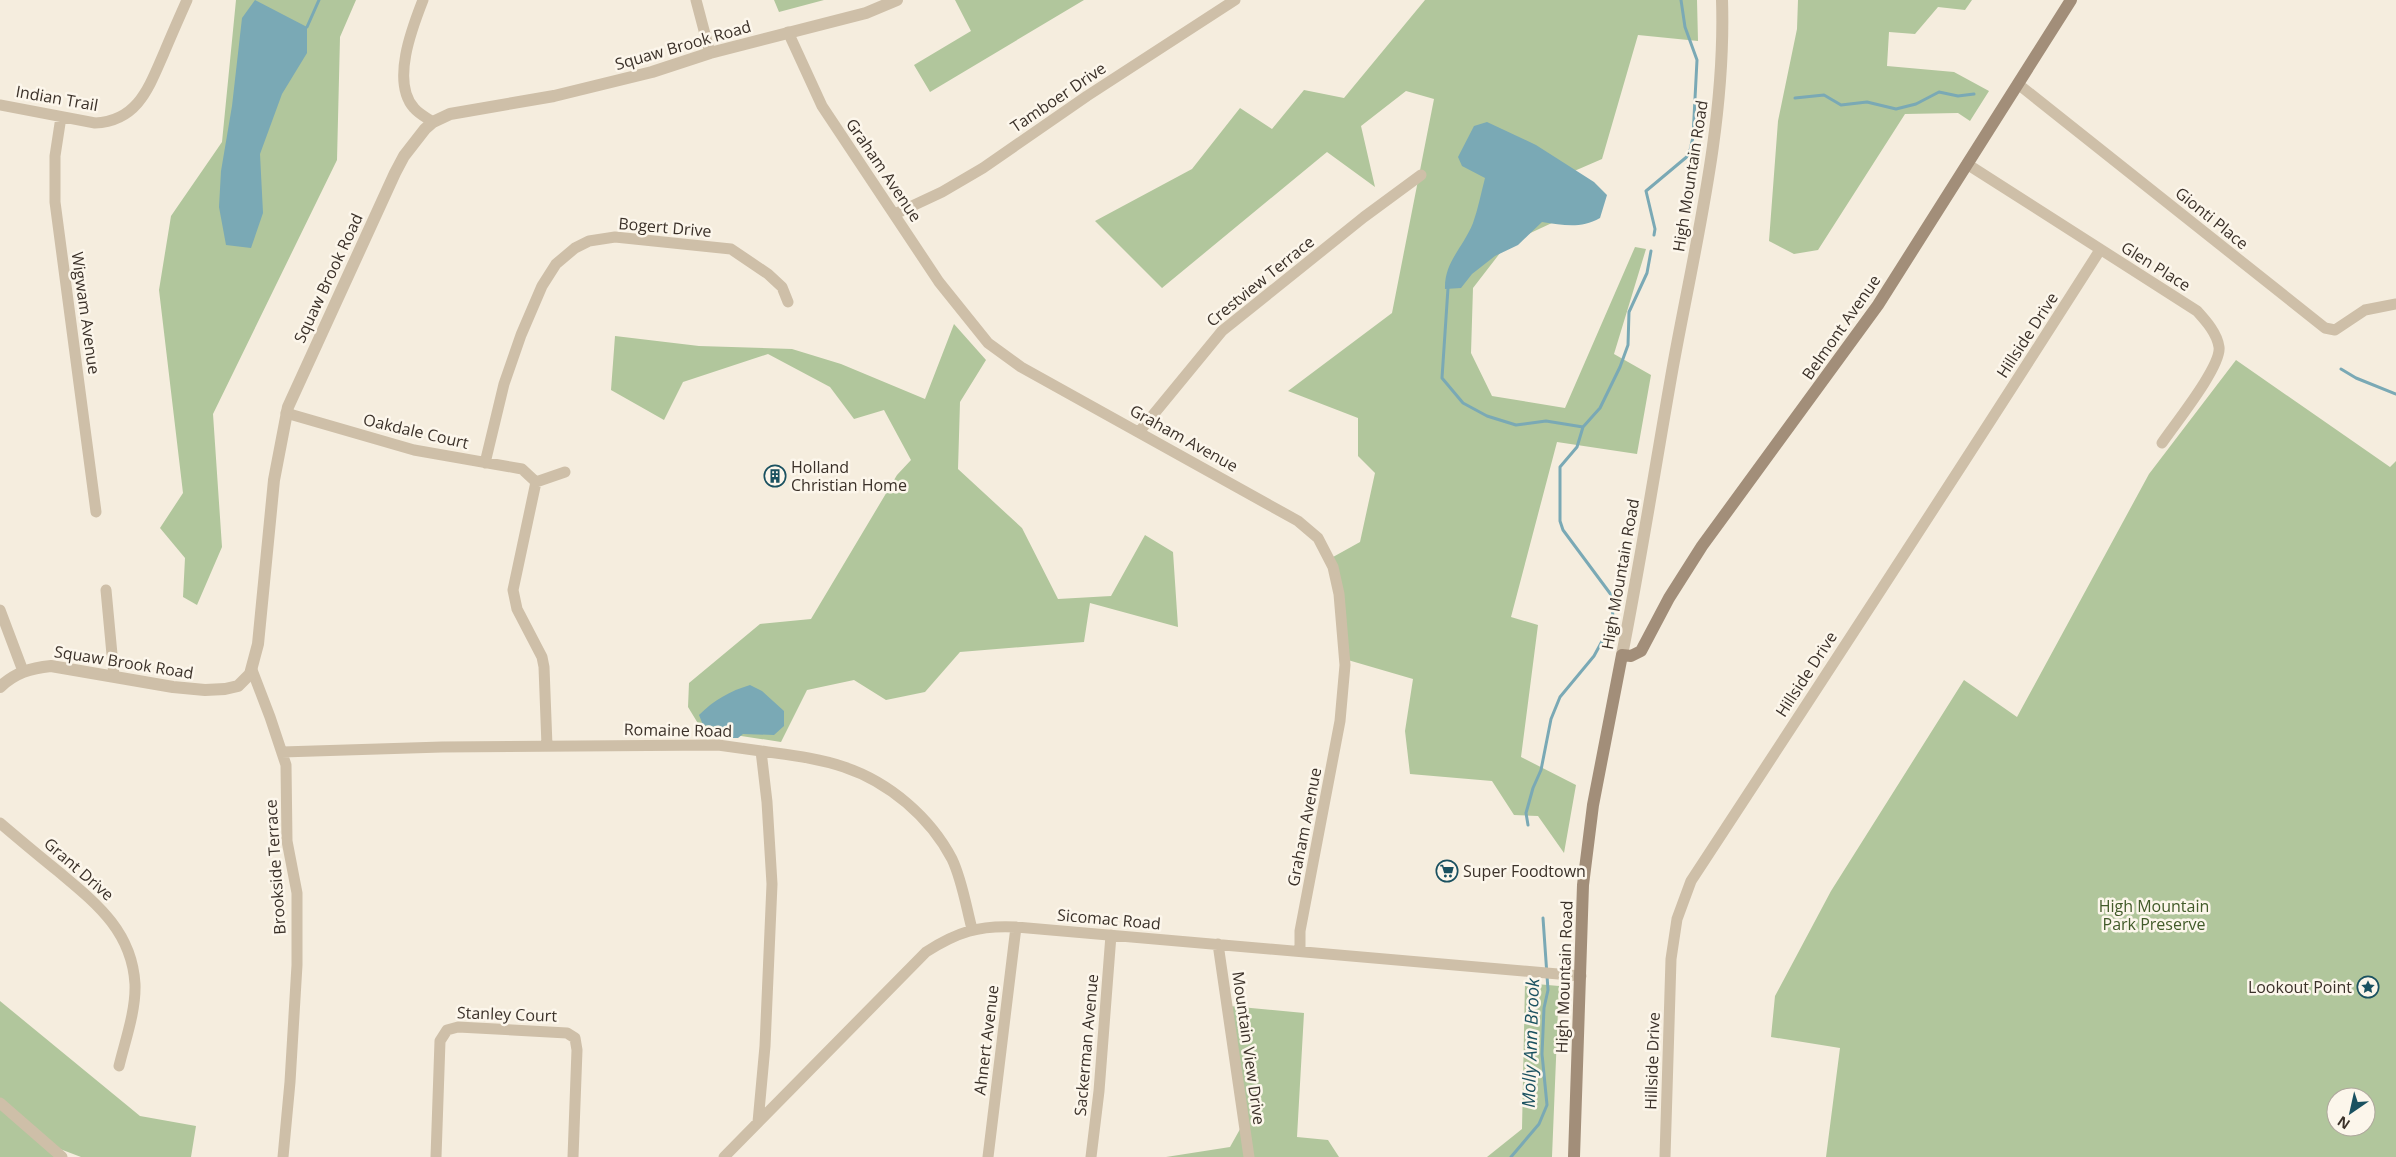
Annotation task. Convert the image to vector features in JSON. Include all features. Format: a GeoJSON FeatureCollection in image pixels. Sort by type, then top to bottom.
{"type":"FeatureCollection","features":[{"type":"Feature","properties":{"kind":"main road","name":"Belmont Avenue"},"geometry":{"type":"LineString","coordinates":[[1622,655],[1631,656],[1641,651],[1669,598],[1702,546],[1878,305],[2071,0]]}},
{"type":"Feature","properties":{"kind":"main road","name":"High Mountain Road"},"geometry":{"type":"LineString","coordinates":[[1574,1157],[1586,848],[1622,655]]}},
{"type":"Feature","properties":{"kind":"street","name":"Indian Trail"},"geometry":{"type":"LineString","coordinates":[[0,104],[84,122],[105,122],[130,111],[147,92],[186,0]]}},
{"type":"Feature","properties":{"kind":"street"},"geometry":{"type":"LineString","coordinates":[[423,0],[405,61],[404,83],[406,93],[415,109],[433,122]]}},
{"type":"Feature","properties":{"kind":"street"},"geometry":{"type":"LineString","coordinates":[[696,0],[710,53]]}},
{"type":"Feature","properties":{"kind":"street","name":"Squaw Brook Road"},"geometry":{"type":"LineString","coordinates":[[0,687],[23,671],[50,666],[173,687],[205,690],[238,686],[252,670],[258,644],[274,480],[286,413],[301,375],[395,173],[404,156],[424,129],[433,122],[463,110],[554,96],[611,83],[710,53],[866,13],[897,0]]}},
{"type":"Feature","properties":{"kind":"street","name":"Tamboer Drive"},"geometry":{"type":"LineString","coordinates":[[895,214],[942,192],[983,168],[1087,96],[1235,0]]}},
{"type":"Feature","properties":{"kind":"street","name":"High Mountain Road"},"geometry":{"type":"LineString","coordinates":[[1622,655],[1702,213],[1719,96],[1722,0]]}},
{"type":"Feature","properties":{"kind":"street","name":"Graham Avenue"},"geometry":{"type":"LineString","coordinates":[[788,32],[822,106],[939,282],[980,334],[997,351],[1298,521],[1318,538],[1333,566],[1339,594],[1345,665],[1340,721],[1300,931],[1300,951]]}},
{"type":"Feature","properties":{"kind":"street","name":"Gionti Place"},"geometry":{"type":"LineString","coordinates":[[2018,84],[2325,328],[2335,330],[2365,310],[2396,304]]}},
{"type":"Feature","properties":{"kind":"street","name":"Wigwam Avenue"},"geometry":{"type":"LineString","coordinates":[[61,117],[55,156],[55,202],[96,512]]}},
{"type":"Feature","properties":{"kind":"street","name":"Glen Place"},"geometry":{"type":"LineString","coordinates":[[1967,164],[2197,312],[2206,320],[2217,338],[2220,348],[2217,360],[2204,384],[2162,442]]}},
{"type":"Feature","properties":{"kind":"street","name":"Crestview Terrace"},"geometry":{"type":"LineString","coordinates":[[1139,432],[1196,360],[1229,324],[1421,175]]}},
{"type":"Feature","properties":{"kind":"street","name":"Bogert Drive"},"geometry":{"type":"LineString","coordinates":[[485,463],[504,384],[524,327],[548,275],[564,256],[582,245],[594,240],[614,238],[731,249],[768,274],[782,288],[788,302]]}},
{"type":"Feature","properties":{"kind":"street","name":"Hillside Drive"},"geometry":{"type":"LineString","coordinates":[[1665,1157],[1671,959],[1676,919],[1688,888],[2100,250]]}},
{"type":"Feature","properties":{"kind":"street","name":"Oakdale Court"},"geometry":{"type":"LineString","coordinates":[[286,413],[414,450],[522,469],[536,482]]}},
{"type":"Feature","properties":{"kind":"street"},"geometry":{"type":"LineString","coordinates":[[546,746],[544,666],[542,657],[514,600],[513,590],[536,482],[565,472]]}},
{"type":"Feature","properties":{"kind":"street"},"geometry":{"type":"LineString","coordinates":[[106,590],[114,676]]}},
{"type":"Feature","properties":{"kind":"street"},"geometry":{"type":"LineString","coordinates":[[0,610],[23,671]]}},
{"type":"Feature","properties":{"kind":"street","name":"Brookside Terrace"},"geometry":{"type":"LineString","coordinates":[[252,670],[286,765],[287,841],[297,893],[298,910],[290,1082],[283,1157]]}},
{"type":"Feature","properties":{"kind":"street","name":"Romaine Road"},"geometry":{"type":"LineString","coordinates":[[282,752],[546,746],[718,745],[842,766],[859,773],[906,802],[930,825],[952,860],[972,929]]}},
{"type":"Feature","properties":{"kind":"street"},"geometry":{"type":"LineString","coordinates":[[758,1122],[765,1036],[772,869],[761,751]]}},
{"type":"Feature","properties":{"kind":"street","name":"Grant Drive"},"geometry":{"type":"LineString","coordinates":[[0,824],[97,903],[115,926],[129,956],[135,985],[134,1000],[119,1066]]}},
{"type":"Feature","properties":{"kind":"street","name":"Sicomac Road"},"geometry":{"type":"LineString","coordinates":[[724,1157],[926,952],[957,934],[972,929],[1016,927],[1581,976]]}},
{"type":"Feature","properties":{"kind":"street","name":"Ahnert Avenue"},"geometry":{"type":"LineString","coordinates":[[988,1157],[1016,927]]}},
{"type":"Feature","properties":{"kind":"street","name":"Sackerman Avenue"},"geometry":{"type":"LineString","coordinates":[[1091,1157],[1099,1091],[1111,935]]}},
{"type":"Feature","properties":{"kind":"street","name":"Mountain View Drive"},"geometry":{"type":"LineString","coordinates":[[1218,944],[1248,1157]]}},
{"type":"Feature","properties":{"kind":"street","name":"Stanley Court"},"geometry":{"type":"LineString","coordinates":[[436,1157],[440,1041],[447,1030],[458,1026],[567,1033],[575,1038],[577,1050],[573,1157]]}},
{"type":"Feature","properties":{"kind":"street"},"geometry":{"type":"LineString","coordinates":[[0,1103],[62,1157]]}},
{"type":"Feature","properties":{"kind":"green space"},"geometry":{"type":"Polygon","coordinates":[[[236,0],[356,0],[340,37],[337,160],[213,414],[222,547],[197,605],[183,597],[185,558],[160,528],[183,493],[159,290],[171,216],[222,142],[236,0]]]}},
{"type":"Feature","properties":{"kind":"green space"},"geometry":{"type":"Polygon","coordinates":[[[774,0],[824,0],[779,12],[774,0]]]}},
{"type":"Feature","properties":{"kind":"green space"},"geometry":{"type":"Polygon","coordinates":[[[955,0],[1084,0],[930,92],[914,65],[971,31],[955,0]]]}},
{"type":"Feature","properties":{"kind":"green space"},"geometry":{"type":"Polygon","coordinates":[[[1425,0],[1697,0],[1698,41],[1638,35],[1602,159],[1572,172],[1584,208],[1507,244],[1473,288],[1471,353],[1492,396],[1565,408],[1635,247],[1646,249],[1614,354],[1651,375],[1637,454],[1557,442],[1511,617],[1538,625],[1521,757],[1576,785],[1564,853],[1538,816],[1514,815],[1492,781],[1410,774],[1405,731],[1413,679],[1341,658],[1333,557],[1360,542],[1375,473],[1358,456],[1358,418],[1288,391],[1392,313],[1434,99],[1406,91],[1361,126],[1375,187],[1327,152],[1162,288],[1095,221],[1192,169],[1240,108],[1272,129],[1304,90],[1344,98],[1425,0]]]}},
{"type":"Feature","properties":{"kind":"green space"},"geometry":{"type":"Polygon","coordinates":[[[1798,0],[1972,0],[1965,10],[1938,7],[1915,34],[1889,32],[1887,66],[1954,72],[1989,91],[1970,121],[1958,113],[1905,114],[1818,250],[1794,254],[1769,241],[1778,121],[1797,29],[1798,0]]]}},
{"type":"Feature","properties":{"kind":"green space"},"geometry":{"type":"Polygon","coordinates":[[[954,324],[986,360],[960,402],[958,469],[1022,528],[1058,599],[1111,596],[1145,535],[1173,552],[1178,627],[1090,603],[1084,642],[960,652],[925,692],[886,700],[854,680],[807,690],[781,742],[702,730],[688,707],[689,683],[760,624],[811,619],[897,475],[911,460],[884,410],[854,419],[830,387],[768,354],[683,382],[664,420],[611,390],[615,336],[699,346],[792,349],[841,364],[925,399],[954,324]]]}},
{"type":"Feature","properties":{"kind":"green space","name":"High Mountain Park Preserve"},"geometry":{"type":"Polygon","coordinates":[[[2236,360],[2390,467],[2396,461],[2396,1157],[1826,1157],[1840,1048],[1771,1037],[1775,996],[1831,891],[1964,680],[2017,717],[2149,474],[2236,360]]]}},
{"type":"Feature","properties":{"kind":"green space"},"geometry":{"type":"Polygon","coordinates":[[[1525,983],[1559,986],[1552,1157],[1487,1157],[1522,1129],[1525,983]]]}},
{"type":"Feature","properties":{"kind":"green space"},"geometry":{"type":"Polygon","coordinates":[[[0,1001],[140,1116],[196,1126],[191,1157],[81,1157],[60,1149],[57,1157],[0,1157],[0,1001]]]}},
{"type":"Feature","properties":{"kind":"green space"},"geometry":{"type":"Polygon","coordinates":[[[1230,1006],[1304,1013],[1297,1137],[1328,1140],[1339,1157],[1166,1157],[1230,1147],[1244,1122],[1230,1006]]]}},
{"type":"Feature","properties":{"kind":"water"},"geometry":{"type":"Polygon","coordinates":[[[255,0],[307,27],[307,53],[282,94],[260,154],[263,213],[251,248],[226,245],[219,207],[221,171],[232,106],[242,18],[255,0]]]}},
{"type":"Feature","properties":{"kind":"water"},"geometry":{"type":"Polygon","coordinates":[[[1487,122],[1536,145],[1594,182],[1607,195],[1600,218],[1579,225],[1542,222],[1518,245],[1495,256],[1472,274],[1461,288],[1445,289],[1451,263],[1473,223],[1485,178],[1462,166],[1458,157],[1474,126],[1487,122]]]}},
{"type":"Feature","properties":{"kind":"water"},"geometry":{"type":"Polygon","coordinates":[[[750,685],[762,691],[784,711],[784,726],[774,735],[743,734],[738,738],[733,738],[730,729],[703,725],[699,715],[710,705],[736,690],[750,685]]]}},
{"type":"Feature","properties":{"kind":"waterway"},"geometry":{"type":"LineString","coordinates":[[307,27],[319,0]]}},
{"type":"Feature","properties":{"kind":"waterway","name":"Molly Ann Brook"},"geometry":{"type":"LineString","coordinates":[[1654,235],[1655,229],[1646,191],[1689,155],[1693,137],[1697,60],[1685,27],[1681,0]]}},
{"type":"Feature","properties":{"kind":"waterway"},"geometry":{"type":"LineString","coordinates":[[1795,98],[1824,95],[1841,105],[1867,102],[1896,109],[1916,104],[1939,92],[1958,96],[1974,94]]}},
{"type":"Feature","properties":{"kind":"waterway","name":"Molly Ann Brook"},"geometry":{"type":"LineString","coordinates":[[1528,825],[1526,813],[1533,788],[1541,770],[1551,719],[1560,697],[1594,656],[1613,621],[1612,596],[1563,530],[1560,521],[1560,467],[1577,447],[1583,427],[1600,408],[1620,367],[1628,345],[1629,312],[1647,273],[1651,251]]}},
{"type":"Feature","properties":{"kind":"waterway"},"geometry":{"type":"LineString","coordinates":[[1448,288],[1442,378],[1463,403],[1487,416],[1516,425],[1546,421],[1583,427]]}},
{"type":"Feature","properties":{"kind":"waterway"},"geometry":{"type":"LineString","coordinates":[[2341,369],[2356,378],[2396,394]]}},
{"type":"Feature","properties":{"kind":"waterway","name":"Molly Ann Brook"},"geometry":{"type":"LineString","coordinates":[[1511,1157],[1539,1124],[1547,1105],[1542,1054],[1544,1008],[1548,990],[1543,918]]}},
{"type":"Feature","properties":{"kind":"place","name":"Holland Christian Home"},"geometry":{"type":"Point","coordinates":[775,476]}},
{"type":"Feature","properties":{"kind":"place","name":"Super Foodtown"},"geometry":{"type":"Point","coordinates":[1447,871]}},
{"type":"Feature","properties":{"kind":"place","name":"Lookout Point"},"geometry":{"type":"Point","coordinates":[2368,987]}}]}
